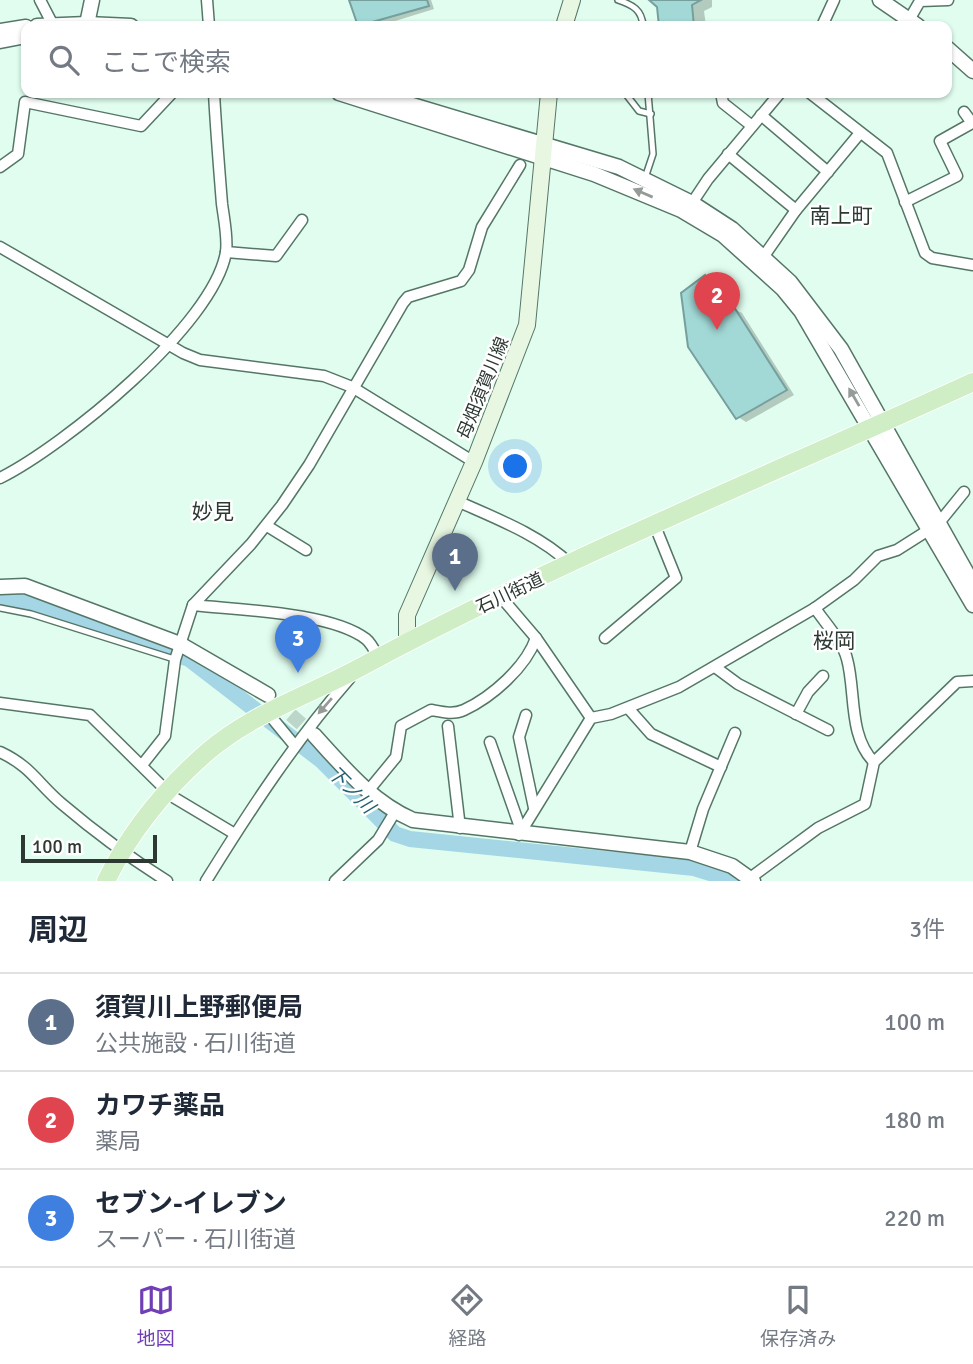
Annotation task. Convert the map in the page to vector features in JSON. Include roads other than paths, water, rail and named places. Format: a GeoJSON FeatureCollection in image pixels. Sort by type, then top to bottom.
{"type":"FeatureCollection","features":[{"type":"Feature","properties":{"kind":"main road"},"geometry":{"type":"LineString","coordinates":[[566,21],[572,0]]}},
{"type":"Feature","properties":{"kind":"main road","name":"母畑須賀川線"},"geometry":{"type":"LineString","coordinates":[[407,642],[407,615],[474,463],[527,325],[548,98]]}},
{"type":"Feature","properties":{"kind":"main road","name":"石川街道"},"geometry":{"type":"LineString","coordinates":[[106,881],[121,850],[168,792],[208,752],[267,704],[358,669],[407,642],[570,564],[973,383]]}},
{"type":"Feature","properties":{"kind":"street"},"geometry":{"type":"LineString","coordinates":[[40,0],[51,21]]}},
{"type":"Feature","properties":{"kind":"street"},"geometry":{"type":"LineString","coordinates":[[88,21],[92,0]]}},
{"type":"Feature","properties":{"kind":"street"},"geometry":{"type":"LineString","coordinates":[[206,0],[208,21]]}},
{"type":"Feature","properties":{"kind":"street"},"geometry":{"type":"LineString","coordinates":[[824,21],[834,0]]}},
{"type":"Feature","properties":{"kind":"street"},"geometry":{"type":"LineString","coordinates":[[880,0],[911,21]]}},
{"type":"Feature","properties":{"kind":"street"},"geometry":{"type":"LineString","coordinates":[[915,21],[920,0],[948,0]]}},
{"type":"Feature","properties":{"kind":"street"},"geometry":{"type":"LineString","coordinates":[[0,31],[21,28]]}},
{"type":"Feature","properties":{"kind":"street"},"geometry":{"type":"LineString","coordinates":[[0,41],[21,37]]}},
{"type":"Feature","properties":{"kind":"street"},"geometry":{"type":"LineString","coordinates":[[952,52],[973,71]]}},
{"type":"Feature","properties":{"kind":"street"},"geometry":{"type":"LineString","coordinates":[[0,167],[18,154],[25,102],[141,126],[167,98]]}},
{"type":"Feature","properties":{"kind":"street"},"geometry":{"type":"LineString","coordinates":[[0,478],[17,470],[136,379],[169,345],[215,280],[226,252],[214,98]]}},
{"type":"Feature","properties":{"kind":"street"},"geometry":{"type":"LineString","coordinates":[[356,98],[542,152],[645,177],[732,229],[764,256],[812,307],[841,349],[878,426],[934,526],[973,605]]}},
{"type":"Feature","properties":{"kind":"street"},"geometry":{"type":"LineString","coordinates":[[388,98],[495,132],[681,210],[723,235],[782,289],[819,338],[878,426]]}},
{"type":"Feature","properties":{"kind":"street"},"geometry":{"type":"LineString","coordinates":[[722,98],[723,103],[752,126]]}},
{"type":"Feature","properties":{"kind":"street"},"geometry":{"type":"LineString","coordinates":[[692,203],[728,154],[776,98]]}},
{"type":"Feature","properties":{"kind":"street"},"geometry":{"type":"LineString","coordinates":[[816,98],[887,153],[925,253],[932,258],[973,265]]}},
{"type":"Feature","properties":{"kind":"street"},"geometry":{"type":"LineString","coordinates":[[905,202],[957,176],[940,141],[972,122],[964,112]]}},
{"type":"Feature","properties":{"kind":"street"},"geometry":{"type":"LineString","coordinates":[[761,115],[828,172]]}},
{"type":"Feature","properties":{"kind":"street"},"geometry":{"type":"LineString","coordinates":[[764,256],[796,210],[860,133]]}},
{"type":"Feature","properties":{"kind":"street"},"geometry":{"type":"LineString","coordinates":[[728,154],[796,210]]}},
{"type":"Feature","properties":{"kind":"street"},"geometry":{"type":"LineString","coordinates":[[142,765],[164,736],[175,660],[193,605],[267,526],[309,465],[352,387],[408,297],[461,281],[470,270],[482,227],[520,165]]}},
{"type":"Feature","properties":{"kind":"street"},"geometry":{"type":"LineString","coordinates":[[226,252],[276,256],[302,220]]}},
{"type":"Feature","properties":{"kind":"street"},"geometry":{"type":"LineString","coordinates":[[0,247],[169,345],[200,360],[324,376],[352,387],[474,463]]}},
{"type":"Feature","properties":{"kind":"street"},"geometry":{"type":"LineString","coordinates":[[520,833],[590,718],[628,708],[715,667],[815,608],[854,580],[878,556],[897,550],[934,526],[964,492]]}},
{"type":"Feature","properties":{"kind":"street"},"geometry":{"type":"LineString","coordinates":[[457,501],[511,526],[561,555],[570,564]]}},
{"type":"Feature","properties":{"kind":"street"},"geometry":{"type":"LineString","coordinates":[[267,526],[306,550]]}},
{"type":"Feature","properties":{"kind":"street"},"geometry":{"type":"LineString","coordinates":[[605,638],[676,578],[655,526]]}},
{"type":"Feature","properties":{"kind":"street"},"geometry":{"type":"LineString","coordinates":[[934,526],[973,584]]}},
{"type":"Feature","properties":{"kind":"street"},"geometry":{"type":"LineString","coordinates":[[0,587],[25,586],[180,644],[267,704],[295,746]]}},
{"type":"Feature","properties":{"kind":"street"},"geometry":{"type":"LineString","coordinates":[[501,597],[536,638],[590,718]]}},
{"type":"Feature","properties":{"kind":"street"},"geometry":{"type":"LineString","coordinates":[[193,605],[307,618],[339,626],[367,639],[378,657]]}},
{"type":"Feature","properties":{"kind":"street"},"geometry":{"type":"LineString","coordinates":[[815,608],[847,657],[849,690],[858,730],[867,755],[874,762]]}},
{"type":"Feature","properties":{"kind":"street"},"geometry":{"type":"LineString","coordinates":[[368,791],[396,757],[401,726],[431,710],[447,713],[463,711],[514,674],[530,656],[536,638]]}},
{"type":"Feature","properties":{"kind":"street"},"geometry":{"type":"LineString","coordinates":[[715,667],[738,684],[828,730]]}},
{"type":"Feature","properties":{"kind":"street"},"geometry":{"type":"LineString","coordinates":[[206,881],[295,746],[358,669]]}},
{"type":"Feature","properties":{"kind":"street"},"geometry":{"type":"LineString","coordinates":[[796,713],[808,692],[823,676]]}},
{"type":"Feature","properties":{"kind":"street"},"geometry":{"type":"LineString","coordinates":[[314,734],[368,791],[396,812],[428,824],[690,852],[732,866],[749,880],[818,828],[865,804],[874,762],[957,682],[973,681]]}},
{"type":"Feature","properties":{"kind":"street"},"geometry":{"type":"LineString","coordinates":[[0,704],[90,715],[168,792],[235,834]]}},
{"type":"Feature","properties":{"kind":"street"},"geometry":{"type":"LineString","coordinates":[[628,708],[651,734],[721,767]]}},
{"type":"Feature","properties":{"kind":"street"},"geometry":{"type":"LineString","coordinates":[[526,715],[519,737],[534,808]]}},
{"type":"Feature","properties":{"kind":"street"},"geometry":{"type":"LineString","coordinates":[[448,726],[460,828]]}},
{"type":"Feature","properties":{"kind":"street"},"geometry":{"type":"LineString","coordinates":[[690,852],[735,733]]}},
{"type":"Feature","properties":{"kind":"street"},"geometry":{"type":"LineString","coordinates":[[489,743],[520,833]]}},
{"type":"Feature","properties":{"kind":"street"},"geometry":{"type":"LineString","coordinates":[[0,752],[33,771],[59,802],[121,850],[167,881]]}},
{"type":"Feature","properties":{"kind":"street"},"geometry":{"type":"LineString","coordinates":[[335,881],[378,840],[396,812]]}},
{"type":"Feature","properties":{"kind":"lane"},"geometry":{"type":"LineString","coordinates":[[618,0],[637,8],[643,21]]}},
{"type":"Feature","properties":{"kind":"lane"},"geometry":{"type":"LineString","coordinates":[[629,98],[639,111],[651,114]]}},
{"type":"Feature","properties":{"kind":"lane"},"geometry":{"type":"LineString","coordinates":[[645,177],[653,154],[649,98]]}},
{"type":"Feature","properties":{"kind":"lane"},"geometry":{"type":"LineString","coordinates":[[0,608],[31,614],[175,660]]}},
{"type":"Feature","properties":{"kind":"waterway","name":"下ノ川"},"geometry":{"type":"LineString","coordinates":[[0,601],[18,601],[189,659],[322,761],[395,834],[410,839],[694,868],[736,881]]}},
{"type":"Feature","properties":{"kind":"tunnel"},"geometry":{"type":"LineString","coordinates":[[275,701],[314,735]]}},
{"type":"Feature","properties":{"kind":"place","name":"カワチ薬品"},"geometry":{"type":"Point","coordinates":[717,330]}},
{"type":"Feature","properties":{"kind":"place","name":"須賀川上野郵便局"},"geometry":{"type":"Point","coordinates":[455,591]}},
{"type":"Feature","properties":{"kind":"place","name":"セブン-イレブン"},"geometry":{"type":"Point","coordinates":[298,673]}},
{"type":"Feature","properties":{"kind":"district","name":"南上町"},"geometry":{"type":"Point","coordinates":[841,216]}},
{"type":"Feature","properties":{"kind":"district","name":"妙見"},"geometry":{"type":"Point","coordinates":[213,512]}},
{"type":"Feature","properties":{"kind":"district","name":"桜岡"},"geometry":{"type":"Point","coordinates":[834,641]}}]}
